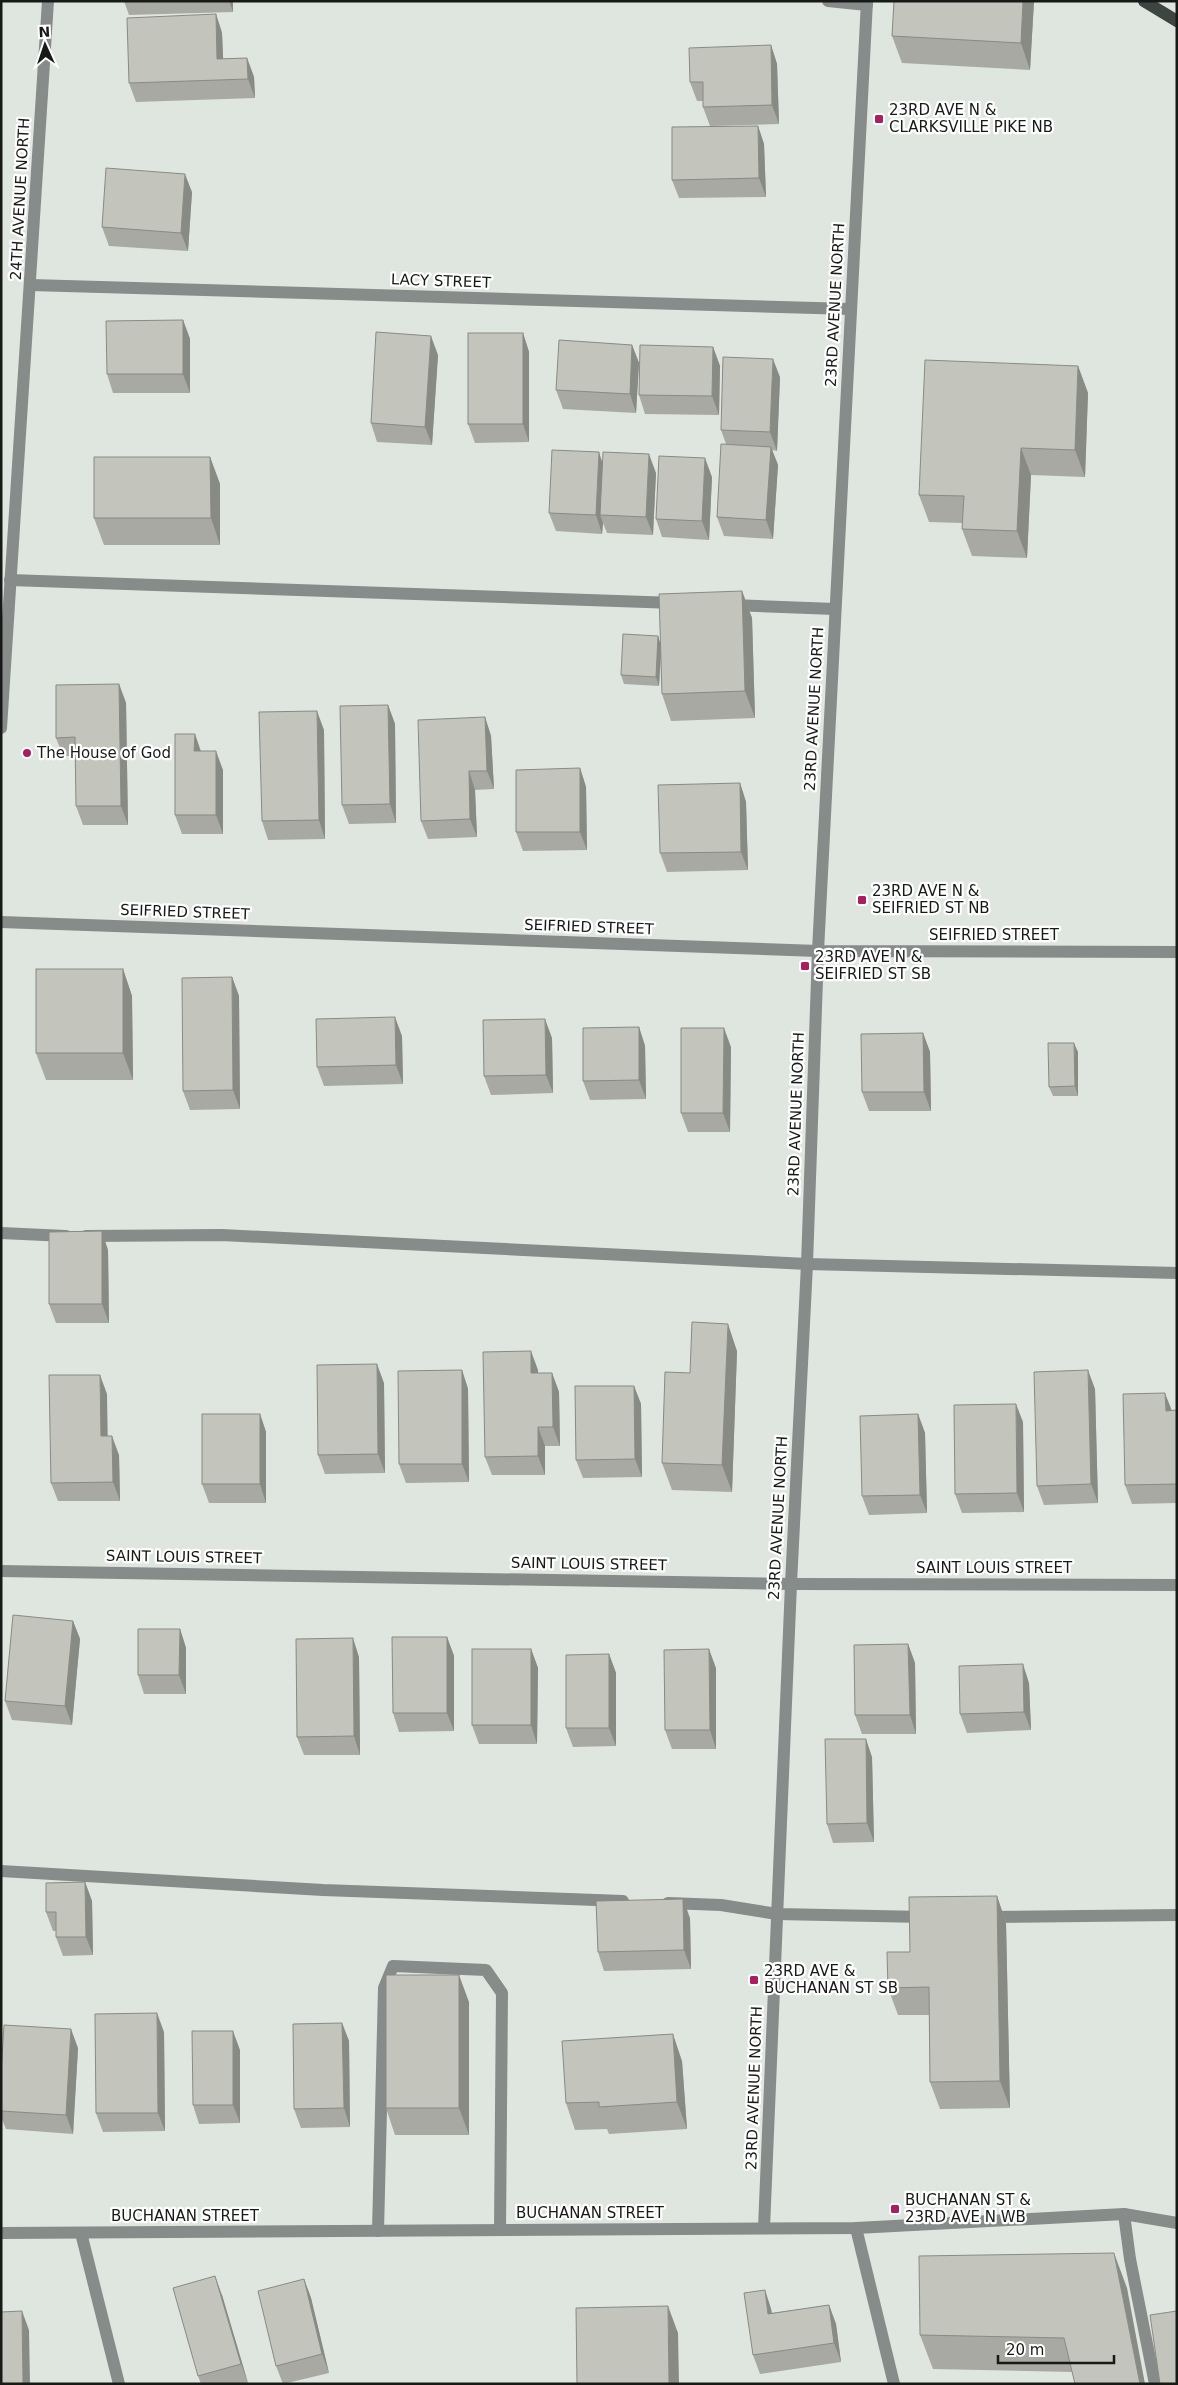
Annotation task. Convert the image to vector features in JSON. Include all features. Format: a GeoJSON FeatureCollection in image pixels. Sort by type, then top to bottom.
{"type":"FeatureCollection","features":[{"type":"Feature","properties":{"kind":"main road"},"geometry":{"type":"LineString","coordinates":[[1144,1],[1177,21]]}},
{"type":"Feature","properties":{"kind":"street","name":"24TH AVENUE NORTH"},"geometry":{"type":"LineString","coordinates":[[1,728],[5,601],[10,580],[31,286],[48,1]]}},
{"type":"Feature","properties":{"kind":"street"},"geometry":{"type":"LineString","coordinates":[[828,1],[867,3]]}},
{"type":"Feature","properties":{"kind":"street","name":"23RD AVENUE NORTH"},"geometry":{"type":"LineString","coordinates":[[764,2228],[791,1584],[807,1264],[818,951],[867,3]]}},
{"type":"Feature","properties":{"kind":"street","name":"LACY STREET"},"geometry":{"type":"LineString","coordinates":[[31,286],[851,309]]}},
{"type":"Feature","properties":{"kind":"street"},"geometry":{"type":"LineString","coordinates":[[10,580],[691,604]]}},
{"type":"Feature","properties":{"kind":"street"},"geometry":{"type":"LineString","coordinates":[[721,604],[835,609]]}},
{"type":"Feature","properties":{"kind":"street","name":"SEIFRIED STREET"},"geometry":{"type":"LineString","coordinates":[[1,922],[818,951],[1177,952]]}},
{"type":"Feature","properties":{"kind":"street"},"geometry":{"type":"LineString","coordinates":[[1,1233],[76,1236],[222,1235],[807,1264],[1177,1273]]}},
{"type":"Feature","properties":{"kind":"street","name":"SAINT LOUIS STREET"},"geometry":{"type":"LineString","coordinates":[[1,1571],[791,1584],[1177,1585]]}},
{"type":"Feature","properties":{"kind":"street"},"geometry":{"type":"LineString","coordinates":[[1,1871],[323,1890],[632,1902]]}},
{"type":"Feature","properties":{"kind":"street"},"geometry":{"type":"LineString","coordinates":[[652,1902],[721,1905],[778,1914],[938,1917]]}},
{"type":"Feature","properties":{"kind":"street"},"geometry":{"type":"LineString","coordinates":[[977,1917],[1177,1915]]}},
{"type":"Feature","properties":{"kind":"street"},"geometry":{"type":"LineString","coordinates":[[378,2231],[384,1988],[393,1966],[486,1970],[502,1993],[500,2230]]}},
{"type":"Feature","properties":{"kind":"street"},"geometry":{"type":"LineString","coordinates":[[1124,2214],[1130,2259],[1155,2384]]}},
{"type":"Feature","properties":{"kind":"street","name":"BUCHANAN STREET"},"geometry":{"type":"LineString","coordinates":[[1,2233],[856,2228],[1124,2214],[1177,2224]]}},
{"type":"Feature","properties":{"kind":"street"},"geometry":{"type":"LineString","coordinates":[[856,2228],[894,2384]]}},
{"type":"Feature","properties":{"kind":"street"},"geometry":{"type":"LineString","coordinates":[[81,2233],[119,2384]]}},
{"type":"Feature","properties":{"kind":"building"},"geometry":{"type":"Polygon","coordinates":[[[894,1],[1023,1],[1021,43],[892,36],[894,1]]]}},
{"type":"Feature","properties":{"kind":"building"},"geometry":{"type":"Polygon","coordinates":[[[216,14],[217,59],[247,58],[248,79],[129,83],[127,18],[216,14]]]}},
{"type":"Feature","properties":{"kind":"building"},"geometry":{"type":"Polygon","coordinates":[[[771,45],[772,105],[703,107],[703,82],[690,82],[689,48],[771,45]]]}},
{"type":"Feature","properties":{"kind":"building"},"geometry":{"type":"Polygon","coordinates":[[[758,126],[759,178],[672,180],[672,127],[758,126]]]}},
{"type":"Feature","properties":{"kind":"building"},"geometry":{"type":"Polygon","coordinates":[[[106,168],[185,174],[181,233],[102,227],[106,168]]]}},
{"type":"Feature","properties":{"kind":"building"},"geometry":{"type":"Polygon","coordinates":[[[183,320],[183,374],[107,374],[106,321],[183,320]]]}},
{"type":"Feature","properties":{"kind":"building"},"geometry":{"type":"Polygon","coordinates":[[[376,332],[431,336],[425,427],[371,423],[376,332]]]}},
{"type":"Feature","properties":{"kind":"building"},"geometry":{"type":"Polygon","coordinates":[[[468,333],[523,333],[523,424],[468,424],[468,333]]]}},
{"type":"Feature","properties":{"kind":"building"},"geometry":{"type":"Polygon","coordinates":[[[559,340],[632,345],[630,394],[556,390],[559,340]]]}},
{"type":"Feature","properties":{"kind":"building"},"geometry":{"type":"Polygon","coordinates":[[[640,345],[713,347],[712,396],[639,395],[640,345]]]}},
{"type":"Feature","properties":{"kind":"building"},"geometry":{"type":"Polygon","coordinates":[[[723,357],[773,359],[770,432],[721,430],[723,357]]]}},
{"type":"Feature","properties":{"kind":"building"},"geometry":{"type":"Polygon","coordinates":[[[925,360],[1078,366],[1075,450],[1021,448],[1017,531],[962,529],[964,496],[919,495],[925,360]]]}},
{"type":"Feature","properties":{"kind":"building"},"geometry":{"type":"Polygon","coordinates":[[[721,444],[771,447],[766,520],[717,517],[721,444]]]}},
{"type":"Feature","properties":{"kind":"building"},"geometry":{"type":"Polygon","coordinates":[[[552,450],[599,452],[596,515],[549,513],[552,450]]]}},
{"type":"Feature","properties":{"kind":"building"},"geometry":{"type":"Polygon","coordinates":[[[603,452],[649,454],[646,517],[600,515],[603,452]]]}},
{"type":"Feature","properties":{"kind":"building"},"geometry":{"type":"Polygon","coordinates":[[[659,456],[705,458],[702,521],[656,519],[659,456]]]}},
{"type":"Feature","properties":{"kind":"building"},"geometry":{"type":"Polygon","coordinates":[[[94,457],[210,457],[211,518],[94,518],[94,457]]]}},
{"type":"Feature","properties":{"kind":"building"},"geometry":{"type":"Polygon","coordinates":[[[742,591],[745,691],[662,694],[659,594],[742,591]]]}},
{"type":"Feature","properties":{"kind":"building"},"geometry":{"type":"Polygon","coordinates":[[[623,634],[658,636],[656,677],[621,675],[623,634]]]}},
{"type":"Feature","properties":{"kind":"building"},"geometry":{"type":"Polygon","coordinates":[[[119,684],[121,806],[76,806],[75,737],[56,738],[56,685],[119,684]]]}},
{"type":"Feature","properties":{"kind":"building"},"geometry":{"type":"Polygon","coordinates":[[[388,705],[390,804],[342,805],[340,706],[388,705]]]}},
{"type":"Feature","properties":{"kind":"building"},"geometry":{"type":"Polygon","coordinates":[[[317,711],[319,820],[262,821],[259,712],[317,711]]]}},
{"type":"Feature","properties":{"kind":"building"},"geometry":{"type":"Polygon","coordinates":[[[485,717],[487,771],[469,771],[470,819],[421,821],[418,720],[485,717]]]}},
{"type":"Feature","properties":{"kind":"building"},"geometry":{"type":"Polygon","coordinates":[[[175,734],[195,734],[194,751],[216,751],[216,815],[175,815],[175,734]]]}},
{"type":"Feature","properties":{"kind":"building"},"geometry":{"type":"Polygon","coordinates":[[[580,768],[580,832],[516,832],[516,770],[580,768]]]}},
{"type":"Feature","properties":{"kind":"building"},"geometry":{"type":"Polygon","coordinates":[[[740,783],[741,852],[660,853],[658,785],[740,783]]]}},
{"type":"Feature","properties":{"kind":"building"},"geometry":{"type":"Polygon","coordinates":[[[36,969],[123,969],[123,1053],[36,1053],[36,969]]]}},
{"type":"Feature","properties":{"kind":"building"},"geometry":{"type":"Polygon","coordinates":[[[232,977],[233,1090],[183,1091],[182,978],[232,977]]]}},
{"type":"Feature","properties":{"kind":"building"},"geometry":{"type":"Polygon","coordinates":[[[395,1017],[396,1065],[317,1067],[316,1019],[395,1017]]]}},
{"type":"Feature","properties":{"kind":"building"},"geometry":{"type":"Polygon","coordinates":[[[545,1019],[546,1075],[484,1076],[483,1020],[545,1019]]]}},
{"type":"Feature","properties":{"kind":"building"},"geometry":{"type":"Polygon","coordinates":[[[639,1027],[639,1080],[583,1081],[583,1028],[639,1027]]]}},
{"type":"Feature","properties":{"kind":"building"},"geometry":{"type":"Polygon","coordinates":[[[681,1028],[724,1028],[723,1113],[681,1113],[681,1028]]]}},
{"type":"Feature","properties":{"kind":"building"},"geometry":{"type":"Polygon","coordinates":[[[923,1033],[924,1092],[862,1092],[861,1034],[923,1033]]]}},
{"type":"Feature","properties":{"kind":"building"},"geometry":{"type":"Polygon","coordinates":[[[1048,1043],[1074,1043],[1075,1086],[1049,1087],[1048,1043]]]}},
{"type":"Feature","properties":{"kind":"building"},"geometry":{"type":"Polygon","coordinates":[[[102,1231],[102,1304],[49,1304],[49,1232],[102,1231]]]}},
{"type":"Feature","properties":{"kind":"building"},"geometry":{"type":"Polygon","coordinates":[[[692,1322],[728,1324],[722,1465],[662,1463],[665,1372],[690,1373],[692,1322]]]}},
{"type":"Feature","properties":{"kind":"building"},"geometry":{"type":"Polygon","coordinates":[[[531,1351],[531,1373],[552,1373],[553,1427],[538,1427],[538,1456],[485,1457],[483,1352],[531,1351]]]}},
{"type":"Feature","properties":{"kind":"building"},"geometry":{"type":"Polygon","coordinates":[[[377,1364],[378,1454],[318,1455],[317,1365],[377,1364]]]}},
{"type":"Feature","properties":{"kind":"building"},"geometry":{"type":"Polygon","coordinates":[[[462,1370],[462,1464],[399,1464],[398,1371],[462,1370]]]}},
{"type":"Feature","properties":{"kind":"building"},"geometry":{"type":"Polygon","coordinates":[[[1088,1370],[1091,1484],[1037,1486],[1034,1372],[1088,1370]]]}},
{"type":"Feature","properties":{"kind":"building"},"geometry":{"type":"Polygon","coordinates":[[[49,1375],[100,1375],[101,1436],[112,1436],[113,1482],[51,1483],[49,1375]]]}},
{"type":"Feature","properties":{"kind":"building"},"geometry":{"type":"Polygon","coordinates":[[[575,1386],[634,1386],[635,1459],[576,1460],[575,1386]]]}},
{"type":"Feature","properties":{"kind":"building"},"geometry":{"type":"Polygon","coordinates":[[[1165,1393],[1166,1411],[1177,1410],[1177,1484],[1125,1485],[1123,1394],[1165,1393]]]}},
{"type":"Feature","properties":{"kind":"building"},"geometry":{"type":"Polygon","coordinates":[[[1016,1404],[1017,1493],[955,1494],[954,1405],[1016,1404]]]}},
{"type":"Feature","properties":{"kind":"building"},"geometry":{"type":"Polygon","coordinates":[[[202,1414],[260,1414],[260,1484],[202,1484],[202,1414]]]}},
{"type":"Feature","properties":{"kind":"building"},"geometry":{"type":"Polygon","coordinates":[[[918,1414],[920,1495],[862,1496],[860,1416],[918,1414]]]}},
{"type":"Feature","properties":{"kind":"building"},"geometry":{"type":"Polygon","coordinates":[[[13,1615],[73,1621],[65,1706],[5,1701],[13,1615]]]}},
{"type":"Feature","properties":{"kind":"building"},"geometry":{"type":"Polygon","coordinates":[[[138,1629],[180,1629],[179,1675],[138,1675],[138,1629]]]}},
{"type":"Feature","properties":{"kind":"building"},"geometry":{"type":"Polygon","coordinates":[[[392,1637],[447,1637],[447,1713],[393,1713],[392,1637]]]}},
{"type":"Feature","properties":{"kind":"building"},"geometry":{"type":"Polygon","coordinates":[[[353,1638],[354,1736],[297,1737],[296,1639],[353,1638]]]}},
{"type":"Feature","properties":{"kind":"building"},"geometry":{"type":"Polygon","coordinates":[[[908,1644],[910,1715],[855,1715],[854,1645],[908,1644]]]}},
{"type":"Feature","properties":{"kind":"building"},"geometry":{"type":"Polygon","coordinates":[[[472,1649],[531,1649],[531,1725],[472,1725],[472,1649]]]}},
{"type":"Feature","properties":{"kind":"building"},"geometry":{"type":"Polygon","coordinates":[[[709,1649],[710,1730],[665,1730],[664,1650],[709,1649]]]}},
{"type":"Feature","properties":{"kind":"building"},"geometry":{"type":"Polygon","coordinates":[[[609,1654],[609,1728],[566,1728],[566,1655],[609,1654]]]}},
{"type":"Feature","properties":{"kind":"building"},"geometry":{"type":"Polygon","coordinates":[[[1023,1664],[1024,1712],[960,1714],[959,1666],[1023,1664]]]}},
{"type":"Feature","properties":{"kind":"building"},"geometry":{"type":"Polygon","coordinates":[[[825,1739],[866,1739],[867,1823],[827,1824],[825,1739]]]}},
{"type":"Feature","properties":{"kind":"building"},"geometry":{"type":"Polygon","coordinates":[[[85,1882],[86,1937],[56,1937],[56,1912],[46,1912],[46,1883],[85,1882]]]}},
{"type":"Feature","properties":{"kind":"building"},"geometry":{"type":"Polygon","coordinates":[[[997,1896],[1000,2081],[930,2082],[929,1987],[888,1988],[887,1952],[910,1952],[909,1897],[997,1896]]]}},
{"type":"Feature","properties":{"kind":"building"},"geometry":{"type":"Polygon","coordinates":[[[683,1899],[684,1950],[598,1952],[596,1901],[683,1899]]]}},
{"type":"Feature","properties":{"kind":"building"},"geometry":{"type":"Polygon","coordinates":[[[386,1975],[459,1975],[459,2108],[386,2108],[386,1975]]]}},
{"type":"Feature","properties":{"kind":"building"},"geometry":{"type":"Polygon","coordinates":[[[157,2013],[158,2113],[96,2113],[95,2014],[157,2013]]]}},
{"type":"Feature","properties":{"kind":"building"},"geometry":{"type":"Polygon","coordinates":[[[342,2023],[344,2108],[294,2109],[293,2024],[342,2023]]]}},
{"type":"Feature","properties":{"kind":"building"},"geometry":{"type":"Polygon","coordinates":[[[4,2025],[71,2029],[66,2115],[1,2111],[4,2025]]]}},
{"type":"Feature","properties":{"kind":"building"},"geometry":{"type":"Polygon","coordinates":[[[192,2031],[233,2031],[233,2105],[193,2105],[192,2031]]]}},
{"type":"Feature","properties":{"kind":"building"},"geometry":{"type":"Polygon","coordinates":[[[673,2034],[677,2102],[599,2107],[599,2102],[566,2103],[562,2041],[673,2034]]]}},
{"type":"Feature","properties":{"kind":"building"},"geometry":{"type":"Polygon","coordinates":[[[1114,2253],[1140,2384],[1075,2384],[1064,2338],[920,2335],[919,2256],[1114,2253]]]}},
{"type":"Feature","properties":{"kind":"building"},"geometry":{"type":"Polygon","coordinates":[[[215,2276],[241,2364],[198,2376],[173,2288],[215,2276]]]}},
{"type":"Feature","properties":{"kind":"building"},"geometry":{"type":"Polygon","coordinates":[[[304,2279],[322,2354],[276,2366],[258,2291],[304,2279]]]}},
{"type":"Feature","properties":{"kind":"building"},"geometry":{"type":"Polygon","coordinates":[[[765,2290],[768,2314],[829,2305],[834,2343],[753,2355],[744,2293],[765,2290]]]}},
{"type":"Feature","properties":{"kind":"building"},"geometry":{"type":"Polygon","coordinates":[[[668,2306],[669,2384],[577,2384],[576,2308],[668,2306]]]}},
{"type":"Feature","properties":{"kind":"building"},"geometry":{"type":"Polygon","coordinates":[[[22,2311],[23,2384],[1,2384],[1,2312],[22,2311]]]}},
{"type":"Feature","properties":{"kind":"building"},"geometry":{"type":"Polygon","coordinates":[[[1177,2311],[1177,2384],[1160,2384],[1150,2315],[1177,2311]]]}},
{"type":"Feature","properties":{"kind":"place","name":"23RD AVE N & CLARKSVILLE PIKE NB"},"geometry":{"type":"Point","coordinates":[879,119]}},
{"type":"Feature","properties":{"kind":"place","name":"The House of God"},"geometry":{"type":"Point","coordinates":[27,753]}},
{"type":"Feature","properties":{"kind":"place","name":"23RD AVE N & SEIFRIED ST NB"},"geometry":{"type":"Point","coordinates":[862,900]}},
{"type":"Feature","properties":{"kind":"place","name":"23RD AVE N & SEIFRIED ST SB"},"geometry":{"type":"Point","coordinates":[805,966]}},
{"type":"Feature","properties":{"kind":"place","name":"23RD AVE & BUCHANAN ST SB"},"geometry":{"type":"Point","coordinates":[754,1980]}},
{"type":"Feature","properties":{"kind":"place","name":"BUCHANAN ST & 23RD AVE N WB"},"geometry":{"type":"Point","coordinates":[895,2209]}}]}
